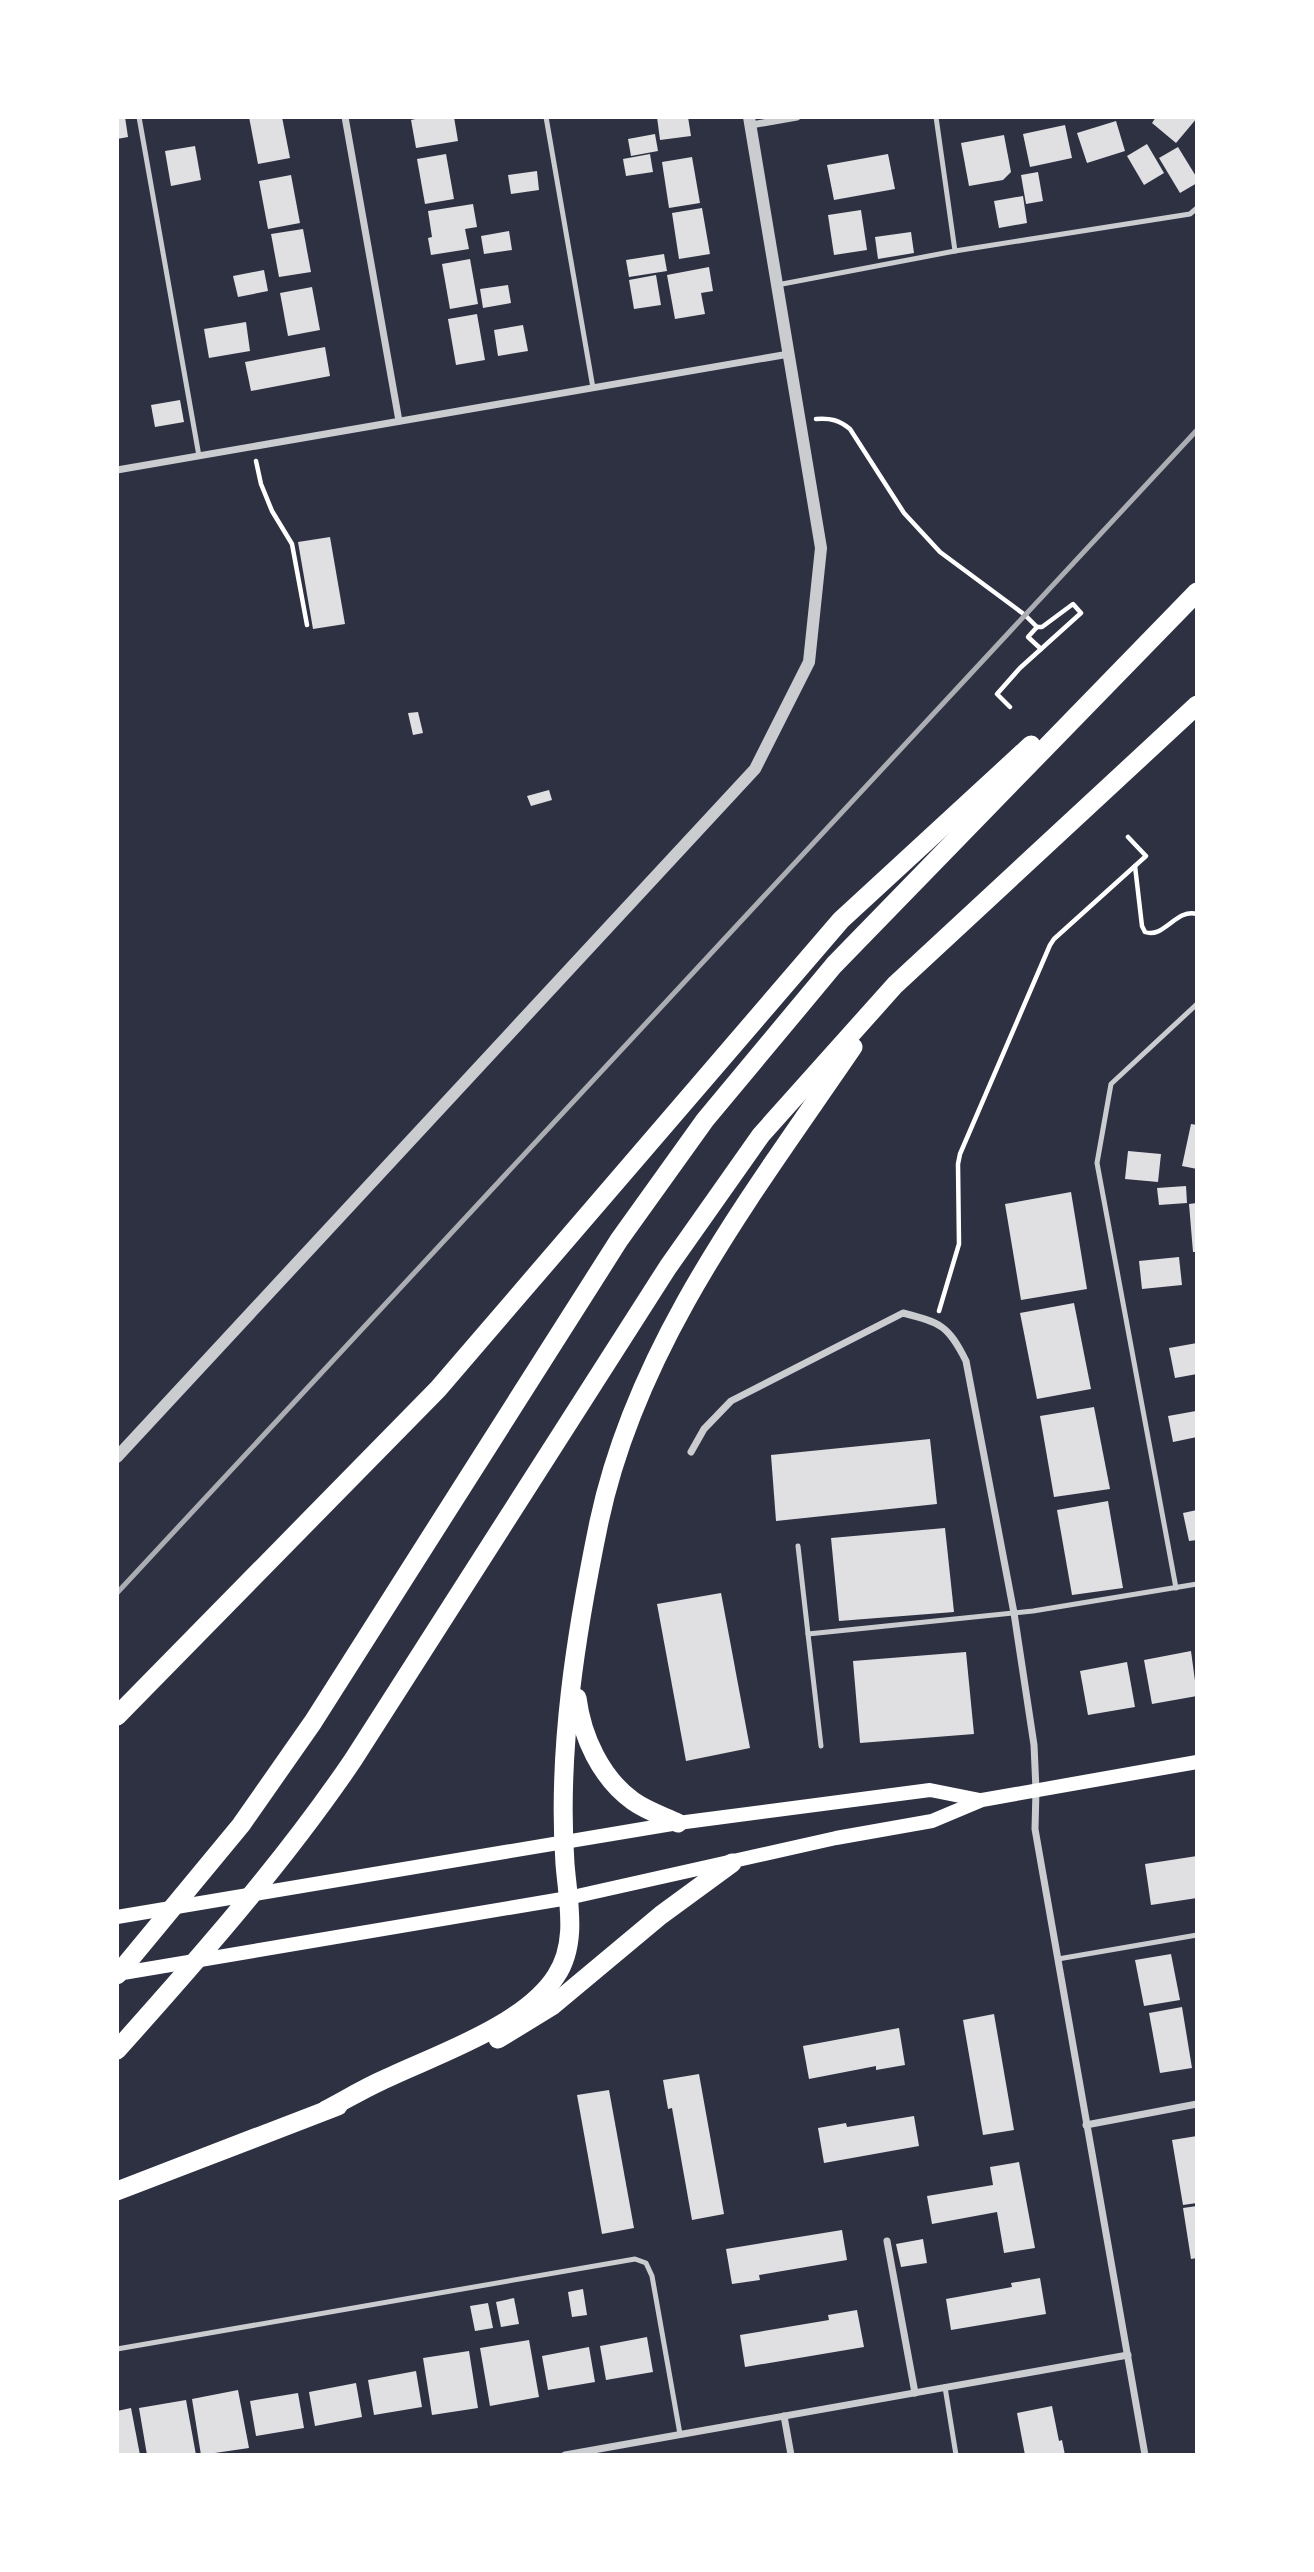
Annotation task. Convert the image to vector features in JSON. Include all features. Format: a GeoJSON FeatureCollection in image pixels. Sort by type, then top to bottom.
{"type":"FeatureCollection","features":[{"type":"Feature","properties":{"kind":"highway"},"geometry":{"type":"LineString","coordinates":[[117,1716],[438,1390],[841,920],[1195,594]]}},
{"type":"Feature","properties":{"kind":"highway"},"geometry":{"type":"LineString","coordinates":[[117,1975],[242,1825],[313,1723],[619,1240],[705,1120],[834,965],[1195,594]]}},
{"type":"Feature","properties":{"kind":"highway"},"geometry":{"type":"LineString","coordinates":[[117,2050],[205,1952],[313,1819],[354,1760],[668,1267],[761,1135],[895,985],[1197,705]]}},
{"type":"Feature","properties":{"kind":"highway"},"geometry":{"type":"LineString","coordinates":[[326,2110],[380,2081],[488,2031],[520,2011],[555,1978],[565,1960],[570,1937],[564,1840],[567,1742],[576,1652],[608,1485],[635,1407],[670,1330],[707,1263],[895,985]]}},
{"type":"Feature","properties":{"kind":"highway"},"geometry":{"type":"LineString","coordinates":[[576,1652],[579,1714],[584,1733],[594,1753],[611,1778],[632,1801],[678,1823]]}},
{"type":"Feature","properties":{"kind":"highway"},"geometry":{"type":"LineString","coordinates":[[117,2191],[480,2047],[525,2024],[578,1985],[661,1915],[732,1863]]}},
{"type":"Feature","properties":{"kind":"main road"},"geometry":{"type":"LineString","coordinates":[[117,1975],[568,1899],[835,1838],[932,1821],[982,1800],[1197,1762]]}},
{"type":"Feature","properties":{"kind":"main road"},"geometry":{"type":"LineString","coordinates":[[117,1917],[678,1823],[930,1790],[982,1800]]}},
{"type":"Feature","properties":{"kind":"street"},"geometry":{"type":"LineString","coordinates":[[345,117],[399,421]]}},
{"type":"Feature","properties":{"kind":"street"},"geometry":{"type":"LineString","coordinates":[[117,1457],[755,769],[809,662],[821,548],[750,121],[797,117]]}},
{"type":"Feature","properties":{"kind":"street"},"geometry":{"type":"LineString","coordinates":[[117,470],[789,354]]}},
{"type":"Feature","properties":{"kind":"street"},"geometry":{"type":"LineString","coordinates":[[691,1452],[704,1429],[731,1401],[903,1313],[936,1322],[956,1341],[967,1361],[1014,1614],[1035,1751],[1035,1829],[1145,2455]]}},
{"type":"Feature","properties":{"kind":"street"},"geometry":{"type":"LineString","coordinates":[[1086,2125],[1197,2104]]}},
{"type":"Feature","properties":{"kind":"street"},"geometry":{"type":"LineString","coordinates":[[887,2241],[915,2393]]}},
{"type":"Feature","properties":{"kind":"street"},"geometry":{"type":"LineString","coordinates":[[565,2455],[1128,2355]]}},
{"type":"Feature","properties":{"kind":"street"},"geometry":{"type":"LineString","coordinates":[[784,2416],[791,2455]]}},
{"type":"Feature","properties":{"kind":"lane"},"geometry":{"type":"LineString","coordinates":[[139,117],[199,456]]}},
{"type":"Feature","properties":{"kind":"lane"},"geometry":{"type":"LineString","coordinates":[[546,117],[593,388]]}},
{"type":"Feature","properties":{"kind":"lane"},"geometry":{"type":"LineString","coordinates":[[936,117],[955,251]]}},
{"type":"Feature","properties":{"kind":"lane"},"geometry":{"type":"LineString","coordinates":[[777,285],[955,251],[1190,214],[1197,208]]}},
{"type":"Feature","properties":{"kind":"lane"},"geometry":{"type":"LineString","coordinates":[[1176,1588],[1097,1163],[1111,1084],[1197,1004]]}},
{"type":"Feature","properties":{"kind":"lane"},"geometry":{"type":"LineString","coordinates":[[799,1546],[821,1745]]}},
{"type":"Feature","properties":{"kind":"lane"},"geometry":{"type":"LineString","coordinates":[[808,1634],[1014,1614],[1197,1584]]}},
{"type":"Feature","properties":{"kind":"lane"},"geometry":{"type":"LineString","coordinates":[[1058,1959],[1197,1935]]}},
{"type":"Feature","properties":{"kind":"lane"},"geometry":{"type":"LineString","coordinates":[[117,2349],[635,2259],[646,2263],[652,2276],[680,2434]]}},
{"type":"Feature","properties":{"kind":"lane"},"geometry":{"type":"LineString","coordinates":[[945,2387],[956,2455]]}},
{"type":"Feature","properties":{"kind":"path"},"geometry":{"type":"LineString","coordinates":[[801,419],[831,418],[850,429],[904,513],[940,552],[1025,615],[1037,627]]}},
{"type":"Feature","properties":{"kind":"path"},"geometry":{"type":"LineString","coordinates":[[252,446],[265,493],[292,544],[307,625]]}},
{"type":"Feature","properties":{"kind":"path"},"geometry":{"type":"LineString","coordinates":[[1010,707],[997,694],[1081,613],[1073,604],[1042,627],[1037,627],[1028,636],[1041,649]]}},
{"type":"Feature","properties":{"kind":"path"},"geometry":{"type":"LineString","coordinates":[[936,1322],[959,1244],[960,1154],[1054,939],[1146,856],[1128,837]]}},
{"type":"Feature","properties":{"kind":"path"},"geometry":{"type":"LineString","coordinates":[[1135,866],[1145,932],[1156,932],[1184,913],[1197,914]]}},
{"type":"Feature","properties":{"kind":"building"},"geometry":{"type":"Polygon","coordinates":[[[117,117],[125,117],[128,137],[117,139],[117,117]]]}},
{"type":"Feature","properties":{"kind":"building"},"geometry":{"type":"Polygon","coordinates":[[[249,117],[282,117],[290,158],[258,164],[249,117]]]}},
{"type":"Feature","properties":{"kind":"building"},"geometry":{"type":"Polygon","coordinates":[[[454,117],[458,141],[416,148],[411,120],[454,117]]]}},
{"type":"Feature","properties":{"kind":"building"},"geometry":{"type":"Polygon","coordinates":[[[657,117],[688,117],[691,136],[660,140],[657,117]]]}},
{"type":"Feature","properties":{"kind":"building"},"geometry":{"type":"Polygon","coordinates":[[[1156,117],[1197,118],[1176,143],[1152,123],[1156,117]]]}},
{"type":"Feature","properties":{"kind":"building"},"geometry":{"type":"Polygon","coordinates":[[[1116,121],[1125,151],[1087,163],[1077,133],[1116,121]]]}},
{"type":"Feature","properties":{"kind":"building"},"geometry":{"type":"Polygon","coordinates":[[[1065,125],[1072,158],[1030,167],[1023,134],[1065,125]]]}},
{"type":"Feature","properties":{"kind":"building"},"geometry":{"type":"Polygon","coordinates":[[[655,134],[658,151],[631,156],[628,139],[655,134]]]}},
{"type":"Feature","properties":{"kind":"building"},"geometry":{"type":"Polygon","coordinates":[[[1004,135],[1011,172],[1003,180],[969,186],[961,143],[1004,135]]]}},
{"type":"Feature","properties":{"kind":"building"},"geometry":{"type":"Polygon","coordinates":[[[1147,144],[1164,173],[1144,185],[1127,156],[1147,144]]]}},
{"type":"Feature","properties":{"kind":"building"},"geometry":{"type":"Polygon","coordinates":[[[195,146],[201,180],[171,186],[165,151],[195,146]]]}},
{"type":"Feature","properties":{"kind":"building"},"geometry":{"type":"Polygon","coordinates":[[[1178,147],[1197,178],[1197,183],[1180,193],[1159,158],[1178,147]]]}},
{"type":"Feature","properties":{"kind":"building"},"geometry":{"type":"Polygon","coordinates":[[[446,154],[454,199],[425,204],[417,159],[446,154]]]}},
{"type":"Feature","properties":{"kind":"building"},"geometry":{"type":"Polygon","coordinates":[[[650,154],[653,172],[626,176],[623,159],[650,154]]]}},
{"type":"Feature","properties":{"kind":"building"},"geometry":{"type":"Polygon","coordinates":[[[888,154],[895,189],[834,200],[827,165],[888,154]]]}},
{"type":"Feature","properties":{"kind":"building"},"geometry":{"type":"Polygon","coordinates":[[[692,157],[700,203],[669,208],[662,162],[692,157]]]}},
{"type":"Feature","properties":{"kind":"building"},"geometry":{"type":"Polygon","coordinates":[[[537,171],[539,190],[511,194],[508,175],[537,171]]]}},
{"type":"Feature","properties":{"kind":"building"},"geometry":{"type":"Polygon","coordinates":[[[1038,172],[1043,201],[1026,204],[1021,175],[1038,172]]]}},
{"type":"Feature","properties":{"kind":"building"},"geometry":{"type":"Polygon","coordinates":[[[291,175],[300,223],[268,229],[259,181],[291,175]]]}},
{"type":"Feature","properties":{"kind":"building"},"geometry":{"type":"Polygon","coordinates":[[[1023,196],[1027,223],[999,228],[994,201],[1023,196]]]}},
{"type":"Feature","properties":{"kind":"building"},"geometry":{"type":"Polygon","coordinates":[[[473,204],[477,227],[465,229],[469,249],[431,255],[428,238],[432,237],[428,211],[473,204]]]}},
{"type":"Feature","properties":{"kind":"building"},"geometry":{"type":"Polygon","coordinates":[[[702,208],[710,254],[679,259],[672,213],[702,208]]]}},
{"type":"Feature","properties":{"kind":"building"},"geometry":{"type":"Polygon","coordinates":[[[861,210],[867,250],[834,255],[828,215],[861,210]]]}},
{"type":"Feature","properties":{"kind":"building"},"geometry":{"type":"Polygon","coordinates":[[[303,229],[311,272],[279,277],[271,234],[303,229]]]}},
{"type":"Feature","properties":{"kind":"building"},"geometry":{"type":"Polygon","coordinates":[[[509,231],[512,250],[484,254],[481,236],[509,231]]]}},
{"type":"Feature","properties":{"kind":"building"},"geometry":{"type":"Polygon","coordinates":[[[911,232],[914,253],[878,259],[875,237],[911,232]]]}},
{"type":"Feature","properties":{"kind":"building"},"geometry":{"type":"Polygon","coordinates":[[[664,254],[667,271],[629,277],[626,260],[664,254]]]}},
{"type":"Feature","properties":{"kind":"building"},"geometry":{"type":"Polygon","coordinates":[[[470,259],[478,304],[450,309],[442,264],[470,259]]]}},
{"type":"Feature","properties":{"kind":"building"},"geometry":{"type":"Polygon","coordinates":[[[709,267],[713,291],[701,293],[705,314],[675,319],[667,275],[709,267]]]}},
{"type":"Feature","properties":{"kind":"building"},"geometry":{"type":"Polygon","coordinates":[[[264,270],[268,291],[238,297],[233,276],[264,270]]]}},
{"type":"Feature","properties":{"kind":"building"},"geometry":{"type":"Polygon","coordinates":[[[656,275],[661,305],[634,309],[629,280],[656,275]]]}},
{"type":"Feature","properties":{"kind":"building"},"geometry":{"type":"Polygon","coordinates":[[[508,285],[511,303],[483,308],[480,289],[508,285]]]}},
{"type":"Feature","properties":{"kind":"building"},"geometry":{"type":"Polygon","coordinates":[[[312,287],[320,330],[288,336],[280,293],[312,287]]]}},
{"type":"Feature","properties":{"kind":"building"},"geometry":{"type":"Polygon","coordinates":[[[477,314],[485,360],[456,365],[448,319],[477,314]]]}},
{"type":"Feature","properties":{"kind":"building"},"geometry":{"type":"Polygon","coordinates":[[[246,322],[250,351],[209,358],[204,329],[246,322]]]}},
{"type":"Feature","properties":{"kind":"building"},"geometry":{"type":"Polygon","coordinates":[[[523,325],[528,351],[498,356],[494,330],[523,325]]]}},
{"type":"Feature","properties":{"kind":"building"},"geometry":{"type":"Polygon","coordinates":[[[325,347],[330,376],[251,391],[245,362],[325,347]]]}},
{"type":"Feature","properties":{"kind":"building"},"geometry":{"type":"Polygon","coordinates":[[[180,400],[184,422],[155,427],[151,405],[180,400]]]}},
{"type":"Feature","properties":{"kind":"building"},"geometry":{"type":"Polygon","coordinates":[[[330,537],[345,624],[313,629],[298,542],[330,537]]]}},
{"type":"Feature","properties":{"kind":"building"},"geometry":{"type":"Polygon","coordinates":[[[418,712],[423,733],[413,735],[408,713],[418,712]]]}},
{"type":"Feature","properties":{"kind":"building"},"geometry":{"type":"Polygon","coordinates":[[[549,790],[552,800],[531,806],[527,796],[549,790]]]}},
{"type":"Feature","properties":{"kind":"building"},"geometry":{"type":"Polygon","coordinates":[[[1191,1124],[1197,1125],[1197,1169],[1182,1166],[1191,1124]]]}},
{"type":"Feature","properties":{"kind":"building"},"geometry":{"type":"Polygon","coordinates":[[[1128,1151],[1161,1154],[1158,1182],[1125,1179],[1128,1151]]]}},
{"type":"Feature","properties":{"kind":"building"},"geometry":{"type":"Polygon","coordinates":[[[1186,1186],[1187,1203],[1159,1205],[1157,1188],[1186,1186]]]}},
{"type":"Feature","properties":{"kind":"building"},"geometry":{"type":"Polygon","coordinates":[[[1071,1192],[1087,1289],[1021,1300],[1005,1204],[1071,1192]]]}},
{"type":"Feature","properties":{"kind":"building"},"geometry":{"type":"Polygon","coordinates":[[[1197,1203],[1197,1252],[1193,1252],[1189,1204],[1197,1203]]]}},
{"type":"Feature","properties":{"kind":"building"},"geometry":{"type":"Polygon","coordinates":[[[1179,1257],[1182,1285],[1142,1289],[1139,1261],[1179,1257]]]}},
{"type":"Feature","properties":{"kind":"building"},"geometry":{"type":"Polygon","coordinates":[[[1074,1303],[1091,1389],[1037,1399],[1020,1313],[1074,1303]]]}},
{"type":"Feature","properties":{"kind":"building"},"geometry":{"type":"Polygon","coordinates":[[[1197,1343],[1197,1374],[1175,1378],[1169,1348],[1197,1343]]]}},
{"type":"Feature","properties":{"kind":"building"},"geometry":{"type":"Polygon","coordinates":[[[1094,1407],[1110,1489],[1054,1497],[1040,1416],[1094,1407]]]}},
{"type":"Feature","properties":{"kind":"building"},"geometry":{"type":"Polygon","coordinates":[[[1196,1411],[1197,1437],[1173,1442],[1168,1416],[1196,1411]]]}},
{"type":"Feature","properties":{"kind":"building"},"geometry":{"type":"Polygon","coordinates":[[[930,1439],[937,1504],[776,1521],[771,1455],[930,1439]]]}},
{"type":"Feature","properties":{"kind":"building"},"geometry":{"type":"Polygon","coordinates":[[[1108,1501],[1123,1588],[1072,1595],[1057,1510],[1108,1501]]]}},
{"type":"Feature","properties":{"kind":"building"},"geometry":{"type":"Polygon","coordinates":[[[1197,1510],[1197,1540],[1189,1541],[1183,1513],[1197,1510]]]}},
{"type":"Feature","properties":{"kind":"building"},"geometry":{"type":"Polygon","coordinates":[[[945,1528],[954,1612],[839,1621],[831,1538],[945,1528]]]}},
{"type":"Feature","properties":{"kind":"building"},"geometry":{"type":"Polygon","coordinates":[[[721,1593],[750,1748],[686,1761],[657,1604],[721,1593]]]}},
{"type":"Feature","properties":{"kind":"building"},"geometry":{"type":"Polygon","coordinates":[[[1191,1651],[1197,1696],[1152,1704],[1144,1660],[1191,1651]]]}},
{"type":"Feature","properties":{"kind":"building"},"geometry":{"type":"Polygon","coordinates":[[[966,1652],[974,1734],[860,1743],[853,1661],[966,1652]]]}},
{"type":"Feature","properties":{"kind":"building"},"geometry":{"type":"Polygon","coordinates":[[[1127,1662],[1135,1707],[1088,1715],[1080,1671],[1127,1662]]]}},
{"type":"Feature","properties":{"kind":"building"},"geometry":{"type":"Polygon","coordinates":[[[1197,1856],[1197,1898],[1151,1905],[1145,1864],[1197,1856]]]}},
{"type":"Feature","properties":{"kind":"building"},"geometry":{"type":"Polygon","coordinates":[[[1171,1954],[1180,2000],[1144,2006],[1135,1960],[1171,1954]]]}},
{"type":"Feature","properties":{"kind":"building"},"geometry":{"type":"Polygon","coordinates":[[[1182,2007],[1192,2068],[1160,2073],[1149,2013],[1182,2007]]]}},
{"type":"Feature","properties":{"kind":"building"},"geometry":{"type":"Polygon","coordinates":[[[994,2014],[1014,2130],[983,2135],[963,2020],[994,2014]]]}},
{"type":"Feature","properties":{"kind":"building"},"geometry":{"type":"Polygon","coordinates":[[[899,2028],[905,2065],[876,2070],[876,2066],[809,2079],[803,2046],[899,2028]]]}},
{"type":"Feature","properties":{"kind":"building"},"geometry":{"type":"Polygon","coordinates":[[[699,2074],[724,2214],[692,2220],[672,2108],[668,2109],[663,2080],[699,2074]]]}},
{"type":"Feature","properties":{"kind":"building"},"geometry":{"type":"Polygon","coordinates":[[[609,2090],[634,2228],[602,2234],[577,2095],[609,2090]]]}},
{"type":"Feature","properties":{"kind":"building"},"geometry":{"type":"Polygon","coordinates":[[[914,2116],[919,2146],[824,2163],[818,2128],[846,2123],[847,2127],[914,2116]]]}},
{"type":"Feature","properties":{"kind":"building"},"geometry":{"type":"Polygon","coordinates":[[[1197,2136],[1197,2203],[1183,2205],[1172,2140],[1197,2136]]]}},
{"type":"Feature","properties":{"kind":"building"},"geometry":{"type":"Polygon","coordinates":[[[1019,2162],[1035,2248],[1004,2253],[997,2212],[932,2224],[927,2196],[993,2185],[990,2167],[1019,2162]]]}},
{"type":"Feature","properties":{"kind":"building"},"geometry":{"type":"Polygon","coordinates":[[[1197,2206],[1197,2258],[1191,2259],[1183,2208],[1197,2206]]]}},
{"type":"Feature","properties":{"kind":"building"},"geometry":{"type":"Polygon","coordinates":[[[842,2230],[847,2260],[759,2275],[760,2280],[732,2284],[726,2249],[842,2230]]]}},
{"type":"Feature","properties":{"kind":"building"},"geometry":{"type":"Polygon","coordinates":[[[923,2239],[927,2263],[901,2267],[896,2244],[923,2239]]]}},
{"type":"Feature","properties":{"kind":"building"},"geometry":{"type":"Polygon","coordinates":[[[1040,2278],[1046,2314],[951,2330],[946,2299],[1012,2287],[1011,2283],[1040,2278]]]}},
{"type":"Feature","properties":{"kind":"building"},"geometry":{"type":"Polygon","coordinates":[[[583,2289],[587,2315],[572,2317],[568,2292],[583,2289]]]}},
{"type":"Feature","properties":{"kind":"building"},"geometry":{"type":"Polygon","coordinates":[[[514,2298],[519,2324],[501,2327],[496,2302],[514,2298]]]}},
{"type":"Feature","properties":{"kind":"building"},"geometry":{"type":"Polygon","coordinates":[[[488,2303],[493,2328],[475,2331],[470,2306],[488,2303]]]}},
{"type":"Feature","properties":{"kind":"building"},"geometry":{"type":"Polygon","coordinates":[[[857,2310],[864,2347],[745,2367],[740,2335],[829,2320],[828,2315],[857,2310]]]}},
{"type":"Feature","properties":{"kind":"building"},"geometry":{"type":"Polygon","coordinates":[[[647,2337],[653,2372],[606,2380],[600,2346],[647,2337]]]}},
{"type":"Feature","properties":{"kind":"building"},"geometry":{"type":"Polygon","coordinates":[[[529,2340],[539,2397],[490,2406],[480,2348],[529,2340]]]}},
{"type":"Feature","properties":{"kind":"building"},"geometry":{"type":"Polygon","coordinates":[[[589,2347],[595,2382],[548,2390],[542,2356],[589,2347]]]}},
{"type":"Feature","properties":{"kind":"building"},"geometry":{"type":"Polygon","coordinates":[[[469,2351],[478,2408],[432,2415],[423,2358],[469,2351]]]}},
{"type":"Feature","properties":{"kind":"building"},"geometry":{"type":"Polygon","coordinates":[[[416,2371],[422,2407],[374,2415],[368,2380],[416,2371]]]}},
{"type":"Feature","properties":{"kind":"building"},"geometry":{"type":"Polygon","coordinates":[[[356,2383],[362,2417],[315,2426],[309,2392],[356,2383]]]}},
{"type":"Feature","properties":{"kind":"building"},"geometry":{"type":"Polygon","coordinates":[[[238,2390],[249,2448],[201,2455],[192,2399],[238,2390]]]}},
{"type":"Feature","properties":{"kind":"building"},"geometry":{"type":"Polygon","coordinates":[[[298,2393],[304,2428],[256,2436],[250,2401],[298,2393]]]}},
{"type":"Feature","properties":{"kind":"building"},"geometry":{"type":"Polygon","coordinates":[[[186,2400],[196,2455],[147,2455],[139,2408],[186,2400]]]}},
{"type":"Feature","properties":{"kind":"building"},"geometry":{"type":"Polygon","coordinates":[[[1052,2406],[1059,2441],[1062,2440],[1065,2455],[1025,2455],[1017,2413],[1052,2406]]]}},
{"type":"Feature","properties":{"kind":"building"},"geometry":{"type":"Polygon","coordinates":[[[131,2408],[140,2455],[117,2455],[117,2411],[131,2408]]]}},
{"type":"Feature","properties":{"kind":"railway"},"geometry":{"type":"LineString","coordinates":[[117,1593],[1197,430]]}}]}
